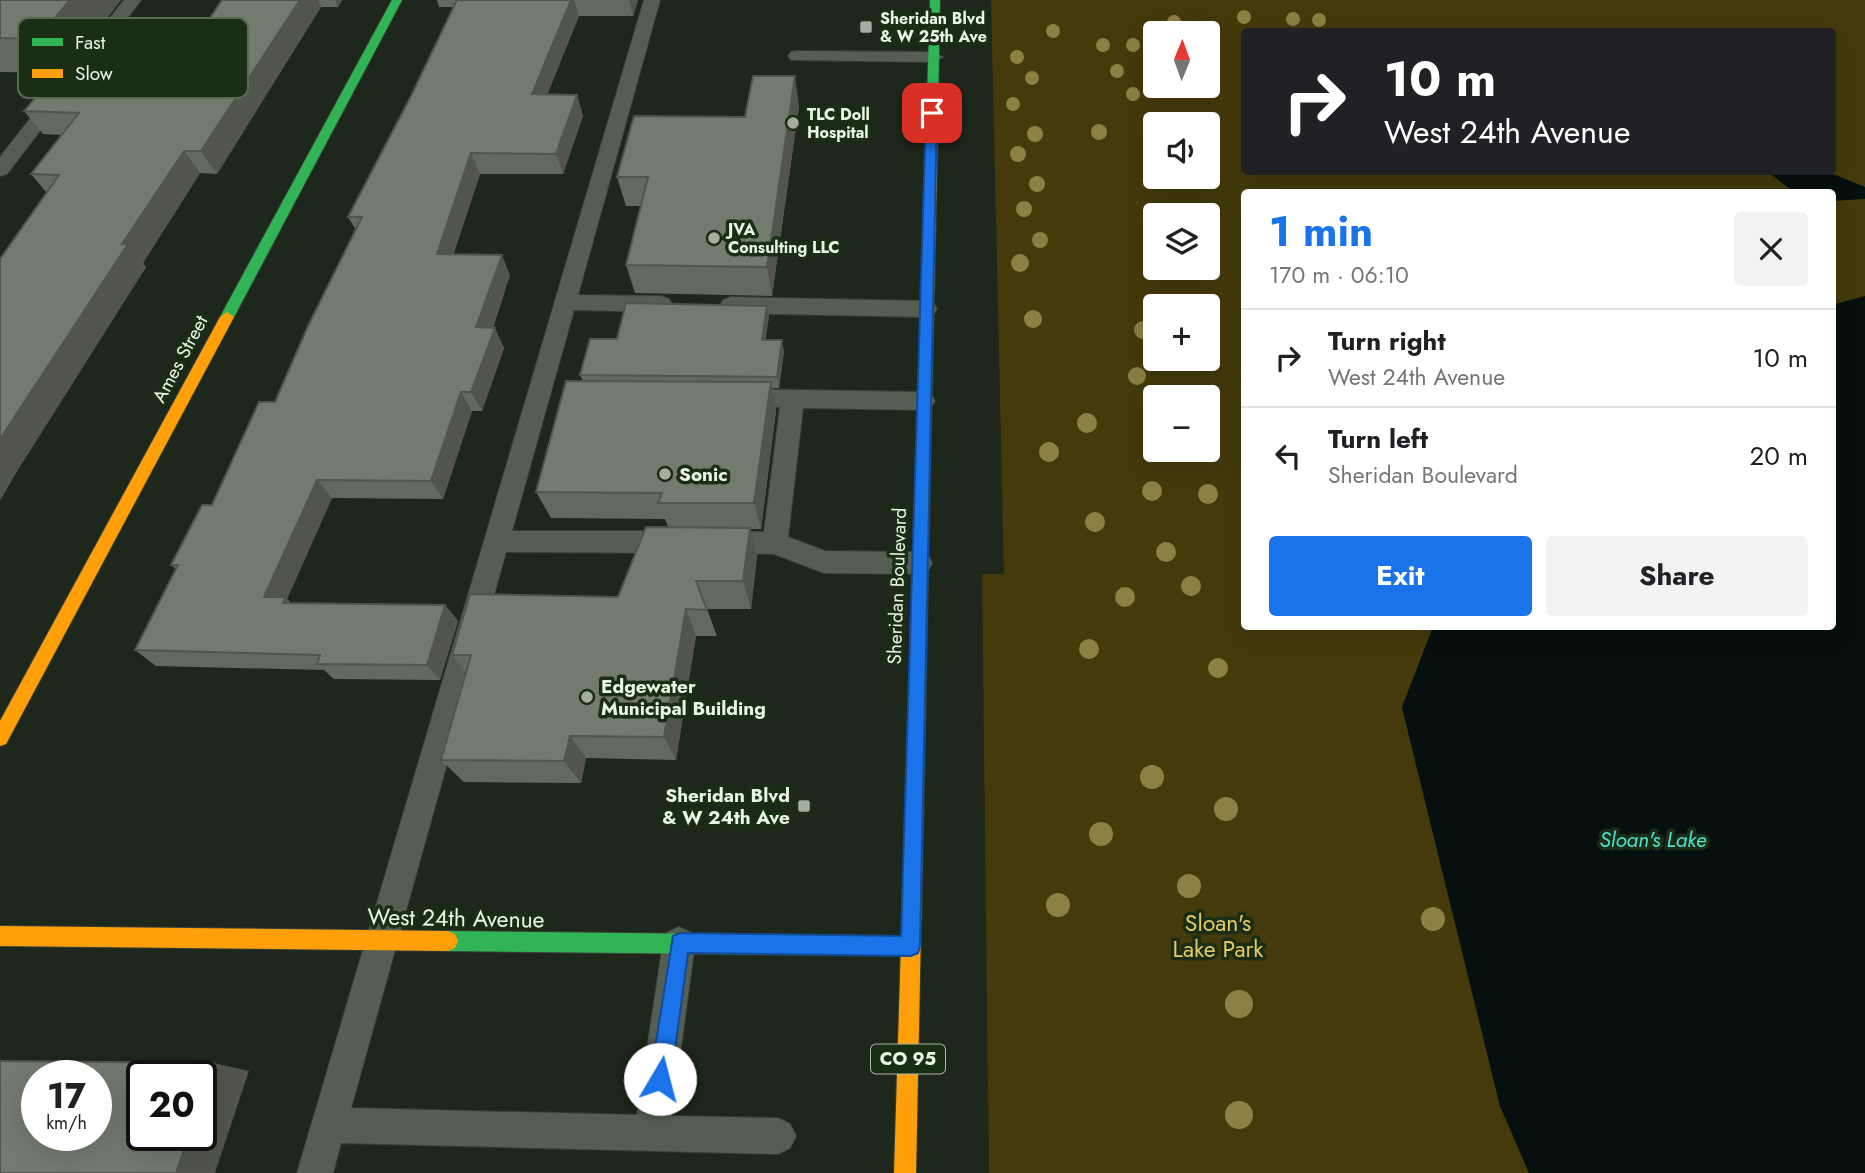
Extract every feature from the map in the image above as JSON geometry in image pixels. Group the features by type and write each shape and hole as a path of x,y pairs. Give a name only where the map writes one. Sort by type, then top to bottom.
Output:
{"street":[{"name":"Ames Street","path":"0,738 397,0"},
{"name":"Sheridan Boulevard","path":"905,1173 935,0"},
{"name":"West 24th Avenue","path":"0,936 911,946"}],"lane":[{"path":"119,18 133,0"},
{"path":"315,1173 652,0"},
{"path":"797,56 933,57"},
{"path":"0,170 57,98"},
{"path":"566,302 677,304"},
{"path":"705,305 926,309"},
{"path":"538,397 565,397"},
{"path":"712,398 923,401"},
{"path":"775,543 793,398"},
{"path":"497,541 775,543 824,562 919,563"},
{"path":"652,1133 680,943"},
{"path":"329,1125 778,1136"}],"green space":[{"name":"Sloan's Lake Park","path":"991,0 1865,0 1865,296 1836,304 1836,189 1241,189 1241,630 1432,630 1402,708 1500,1106 1529,1173 989,1173 982,574 1004,574"}],"water":[{"path":"1772,175 1835,175 1865,187 1865,199 1836,201 1836,189 1790,189"},
{"name":"Sloan's Lake","path":"1865,296 1865,1173 1529,1173 1500,1106 1402,707 1432,630 1836,630 1836,304"}],"building":[{"path":"0,0 70,0 55,18 18,18 18,38 0,38"},
{"path":"222,0 300,0 248,79 248,18 210,18"},
{"path":"457,0 571,0 532,94 577,95 556,154 471,153 437,254 502,255 476,327 495,328 471,392 461,392 431,481 317,480 264,597 285,597 283,603 445,605 427,665 317,664 320,655 135,650 178,565 171,565 202,505 212,505 259,402 275,402 308,326 362,217 348,217"},
{"name":"JVA Consulting LLC","path":"753,76 795,76 767,267 626,265 648,177 617,177 634,116 745,117"},
{"path":"35,98 236,98 201,151 184,151 122,244 128,244 0,439 0,259 59,175 31,174 79,113 24,111"},
{"path":"626,303 767,306 762,340 782,340 777,377 580,375 590,339 617,339"},
{"path":"566,381 771,382 754,503 658,503 662,493 536,492"},
{"path":"646,527 750,528 743,581 696,581 707,610 686,609 664,737 570,736 564,761 441,760 471,655 452,655 470,594 618,597"},
{"path":"0,1061 21,1061 21,1151 112,1151 112,1062 126,1062 126,1151 184,1151 176,1173 0,1173"}],"traffic: fast":[{"path":"227,317 397,0"},
{"path":"931,165 935,0"},
{"path":"915,781 924,429"},
{"path":"448,941 911,946"}],"traffic: slow":[{"path":"924,429 931,165"},
{"path":"0,738 227,317"},
{"path":"905,1173 915,781"},
{"path":"0,936 448,941"}],"place":[{"name":"Sheridan Blvd & W 25th Ave","path":"866,27"},
{"name":"TLC Doll Hospital","path":"793,123"},
{"name":"JVA Consulting LLC","path":"714,238"},
{"name":"Sonic","path":"665,474"},
{"name":"Edgewater Municipal Building","path":"587,697"},
{"name":"Sheridan Blvd & W 24th Ave","path":"804,806"}],"route":[{"path":"660,1079 680,943 911,946 932,113"}]}
